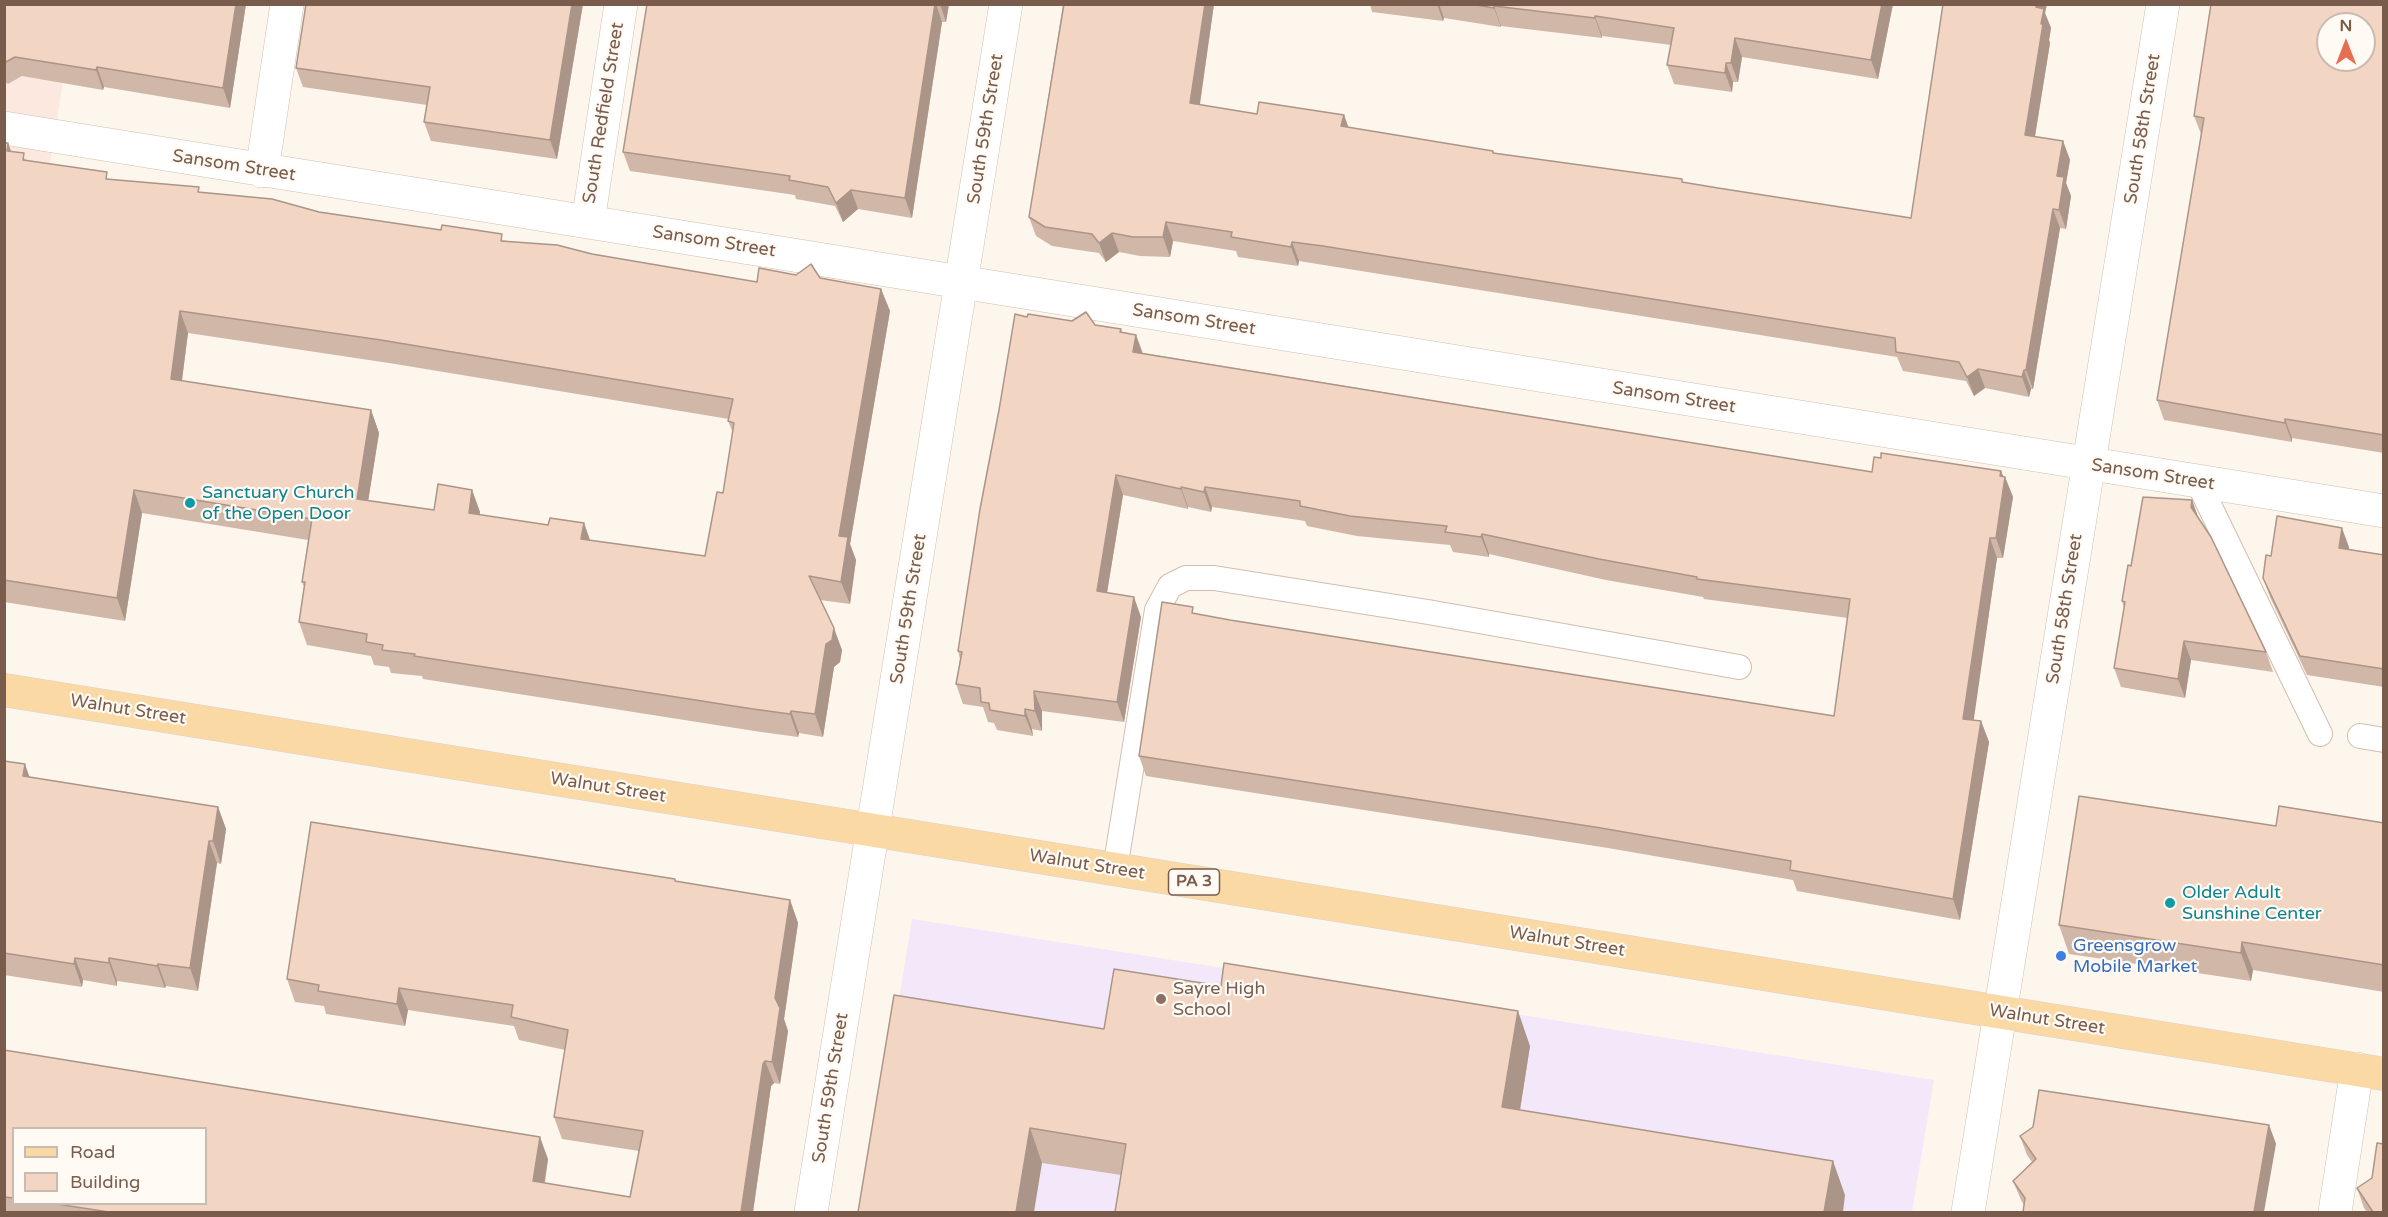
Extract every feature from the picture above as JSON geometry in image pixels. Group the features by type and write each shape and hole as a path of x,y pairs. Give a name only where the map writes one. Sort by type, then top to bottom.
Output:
{"main road":[{"name":"Walnut Street","path":"4,690 2370,1071"}],"street":[{"path":"262,171 287,4"},
{"name":"South Redfield Street","path":"588,222 621,4"},
{"name":"South 59th Street","path":"811,1212 1006,4"},
{"name":"South 58th Street","path":"1968,1212 2163,4"},
{"name":"Sansom Street","path":"4,128 2384,511"},
{"path":"2335,1212 2370,1071"}],"lane":[{"path":"2198,482 2320,734"},
{"path":"1115,869 1157,610 1170,586 1186,578 1214,578 1428,612 1739,667"}],"shaded area":[{"path":"5,5 75,5 5,451"},
{"name":"Sayre High School","path":"912,919 1934,1080 1912,1212 865,1212"}],"building":[{"path":"4,4 236,4 223,88 97,67 96,70 15,57 4,63"},
{"path":"306,4 572,4 550,140 424,122 430,87 296,68"},
{"path":"647,4 935,4 905,198 851,190 836,203 828,187 789,180 790,176 623,152"},
{"path":"1064,4 1205,4 1190,103 1257,114 1259,102 1344,115 1341,126 1493,151 1493,153 1682,179 1682,182 1911,218 1943,4 2036,4 2036,7 2044,9 2041,24 2043,24 2025,135 2063,141 2057,176 2064,177 2059,210 2053,209 2026,370 2022,377 1978,369 1967,377 1959,362 1896,352 1895,338 1323,246 1292,242 1291,247 1231,237 1232,232 1166,222 1163,237 1133,237 1112,233 1099,243 1092,234 1045,227 1029,217"},
{"path":"1471,4 1882,4 1871,60 1735,38 1731,63 1726,63 1725,73 1667,65 1674,28 1595,16 1595,18"},
{"path":"2211,4 2384,4 2384,435 2285,419 2285,423 2157,400 2204,118 2194,116"},
{"path":"4,143 8,143 7,151 24,153 23,160 107,172 106,179 199,187 198,192 272,199 319,212 441,230 442,225 502,234 501,241 557,245 592,254 757,282 759,268 796,275 811,264 820,278 881,289 839,536 848,537 841,582 809,576 834,628 832,640 826,644 815,714 791,711 790,714 753,709 414,656 415,654 382,650 383,645 366,642 367,634 299,622 305,582 302,582 312,519 134,490 117,598 4,580","holes":["180,311 381,340 733,399 728,421 734,423 723,493 717,492 705,556 581,539 584,523 550,518 548,525 469,513 472,490 438,484 434,510 357,499 371,410 171,379"]},
{"path":"1086,312 1095,325 1121,329 1120,332 1136,335 1133,352 1872,472 1874,457 1881,458 1881,453 2001,471 2000,476 2005,477 1996,538 1990,538 1963,719 1981,721 1953,899 1790,870 1791,861 1601,828 1139,756 1162,602 1193,607 1192,613 1230,620 1834,716 1850,599 1697,579 1697,577 1482,534 1481,537 1445,532 1447,526 1350,516 1300,506 1300,501 1205,487 1204,492 1181,487 1181,489 1116,475 1097,591 1134,597 1117,702 1034,691 1035,711 1025,709 1025,716 990,710 989,703 981,702 980,688 956,684 962,652 958,651 980,509 1015,314 1072,321"},
{"path":"2143,497 2192,500 2191,507 2211,537 2266,652 2184,641 2178,679 2114,668 2125,602 2122,601 2128,565 2131,566"},
{"path":"2277,516 2342,528 2339,548 2384,555 2384,669 2300,656 2263,578 2266,555 2271,556"},
{"path":"4,761 25,764 23,776 218,807 213,841 209,841 190,968 158,964 157,966 109,958 109,963 75,958 74,964 4,953"},
{"path":"2079,796 2276,826 2279,806 2384,823 2384,965 2242,942 2241,953 2059,925"},
{"path":"311,822 675,879 675,881 790,900 775,998 780,1008 772,1062 765,1061 763,1064 741,1212 109,1212 63,1205 207,1205 207,1127 12,1127 12,1198 4,1197 4,1050 540,1137 533,1181 630,1197 643,1131 554,1117 568,1030 511,1017 513,1005 399,988 397,1004 318,991 319,985 287,979"},
{"name":"Sayre High School","path":"1224,963 1518,1011 1502,1107 1833,1161 1824,1212 1115,1212 1126,1144 1030,1128 1016,1212 858,1212 894,995 1104,1029 1114,969 1221,986"},
{"path":"2039,1090 2269,1125 2254,1212 2023,1212 2025,1198 2013,1181 2036,1159 2020,1136 2033,1127"},
{"path":"2377,1143 2384,1144 2384,1212 2373,1212 2357,1188 2372,1178"}],"place":[{"name":"Sanctuary Church of the Open Door","path":"190,503"},
{"name":"Older Adult Sunshine Center","path":"2170,903"},
{"name":"Greensgrow Mobile Market","path":"2061,956"},
{"name":"Sayre High School","path":"1161,999"}]}
